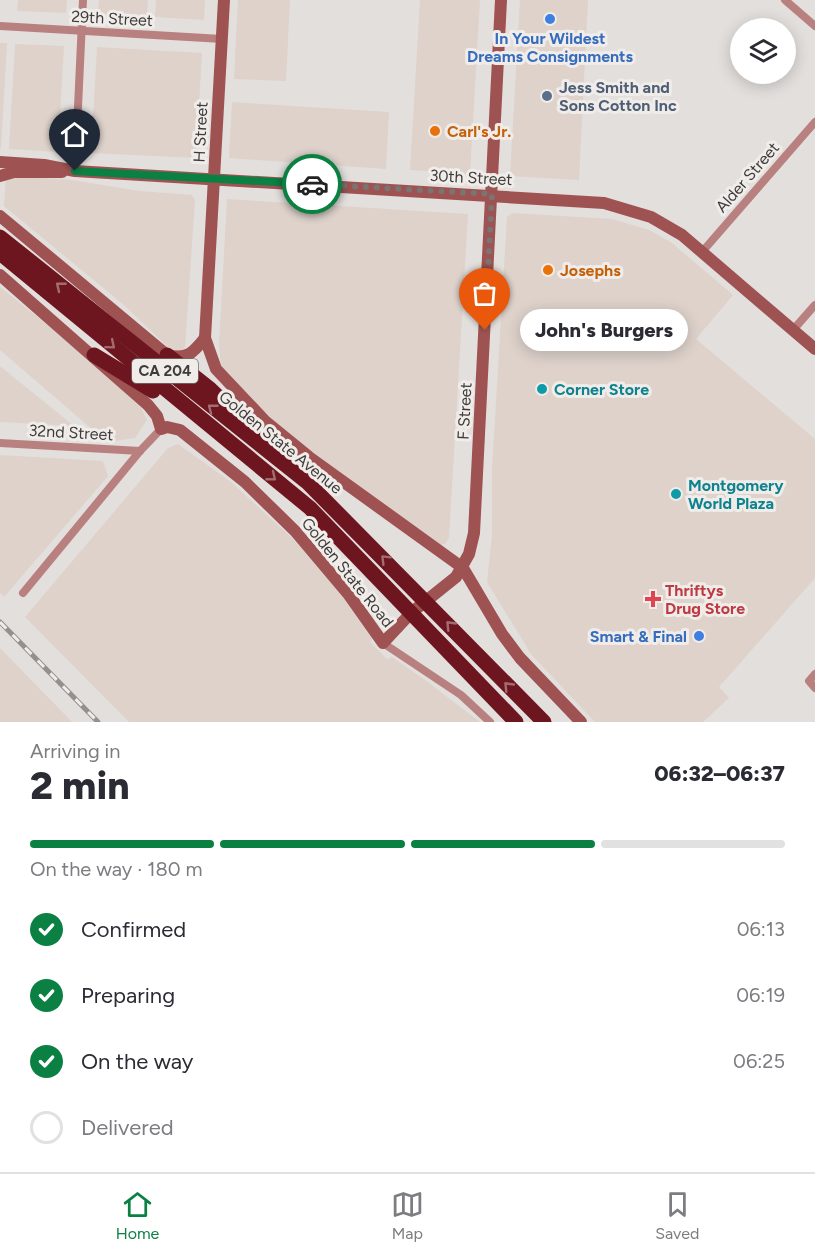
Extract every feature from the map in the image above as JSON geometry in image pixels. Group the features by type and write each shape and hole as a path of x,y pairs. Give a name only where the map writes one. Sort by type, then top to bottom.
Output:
{"highway":[{"name":"Golden State Avenue","path":"0,237 20,262 226,441 310,508 516,722"},
{"name":"Golden State Avenue","path":"0,253 20,262 308,483 544,722"},
{"path":"94,355 125,372 226,441"},
{"path":"167,356 210,389 308,483"}],"street":[{"path":"75,171 83,0"},
{"name":"H Street","path":"205,338 224,0"},
{"name":"F Street","path":"383,643 411,614 456,577 463,568 474,533 501,0"},
{"path":"785,0 815,26"},
{"name":"29th Street","path":"0,26 222,39"},
{"name":"Alder Street","path":"702,252 815,122"},
{"name":"30th Street","path":"0,162 44,165 75,171 587,201 627,209 667,225 815,349"},
{"name":"30th Street","path":"0,176 15,172 43,174 75,171"},
{"path":"0,216 167,356 181,359 187,357 205,338 216,369 266,422 310,458 463,568 502,634 520,658 582,722"},
{"path":"0,275 94,355 148,405 157,416 161,429 140,451 23,593"},
{"path":"793,330 815,305"},
{"name":"Golden State Road","path":"161,429 167,427 180,430 265,501 323,563 383,643 461,695 490,722"},
{"name":"32nd Street","path":"0,443 140,451"},
{"path":"815,674 808,681 815,688"}],"shaded area":[{"path":"18,0 67,0 66,13 17,11"},
{"path":"99,0 148,0 147,17 98,14"},
{"path":"156,0 205,0 204,20 155,17"},
{"path":"238,0 290,0 286,81 234,79"},
{"path":"420,0 480,0 470,174 410,170"},
{"path":"520,0 588,0 579,180 510,176"},
{"path":"0,43 7,43 1,149 0,149"},
{"path":"15,44 64,46 58,152 9,149"},
{"path":"97,47 202,53 196,158 91,153"},
{"path":"232,102 389,112 386,169 229,158"},
{"path":"6,176 72,180 139,191 192,195 195,200 185,348 179,352 170,349 124,305 4,206"},
{"path":"227,199 468,214 449,538 445,544 440,545 292,439 228,380 221,365 219,345"},
{"path":"512,213 612,219 649,230 672,243 733,295 696,339 815,439 815,578 719,687 729,698 703,722 595,722 531,654 487,582 492,535 492,469 507,217"},
{"path":"0,287 84,354 141,408 147,420 135,438 107,442 0,350"},
{"path":"1,367 74,426 0,422"},
{"path":"178,444 231,482 292,538 347,600 373,638 370,642 387,659 392,657 480,722 129,722 25,617 168,448"},
{"path":"0,455 103,461 108,476 4,597 0,593"},
{"path":"0,648 72,722 0,722"}],"railway":[{"path":"0,622 98,722"}],"way so far":[{"path":"312,184 492,194 485,330"}],"place":[{"name":"In Your Wildest Dreams Consignments","path":"550,19"},
{"name":"Jess Smith and Sons Cotton Inc","path":"547,96"},
{"name":"Carl's Jr.","path":"435,131"},
{"name":"Josephs","path":"548,270"},
{"name":"John's Burgers","path":"485,330"},
{"name":"Corner Store","path":"542,389"},
{"name":"Montgomery World Plaza","path":"676,494"},
{"name":"Thriftys Drug Store","path":"653,599"},
{"name":"Smart & Final","path":"699,636"}],"route":[{"path":"75,171 312,184"}]}
